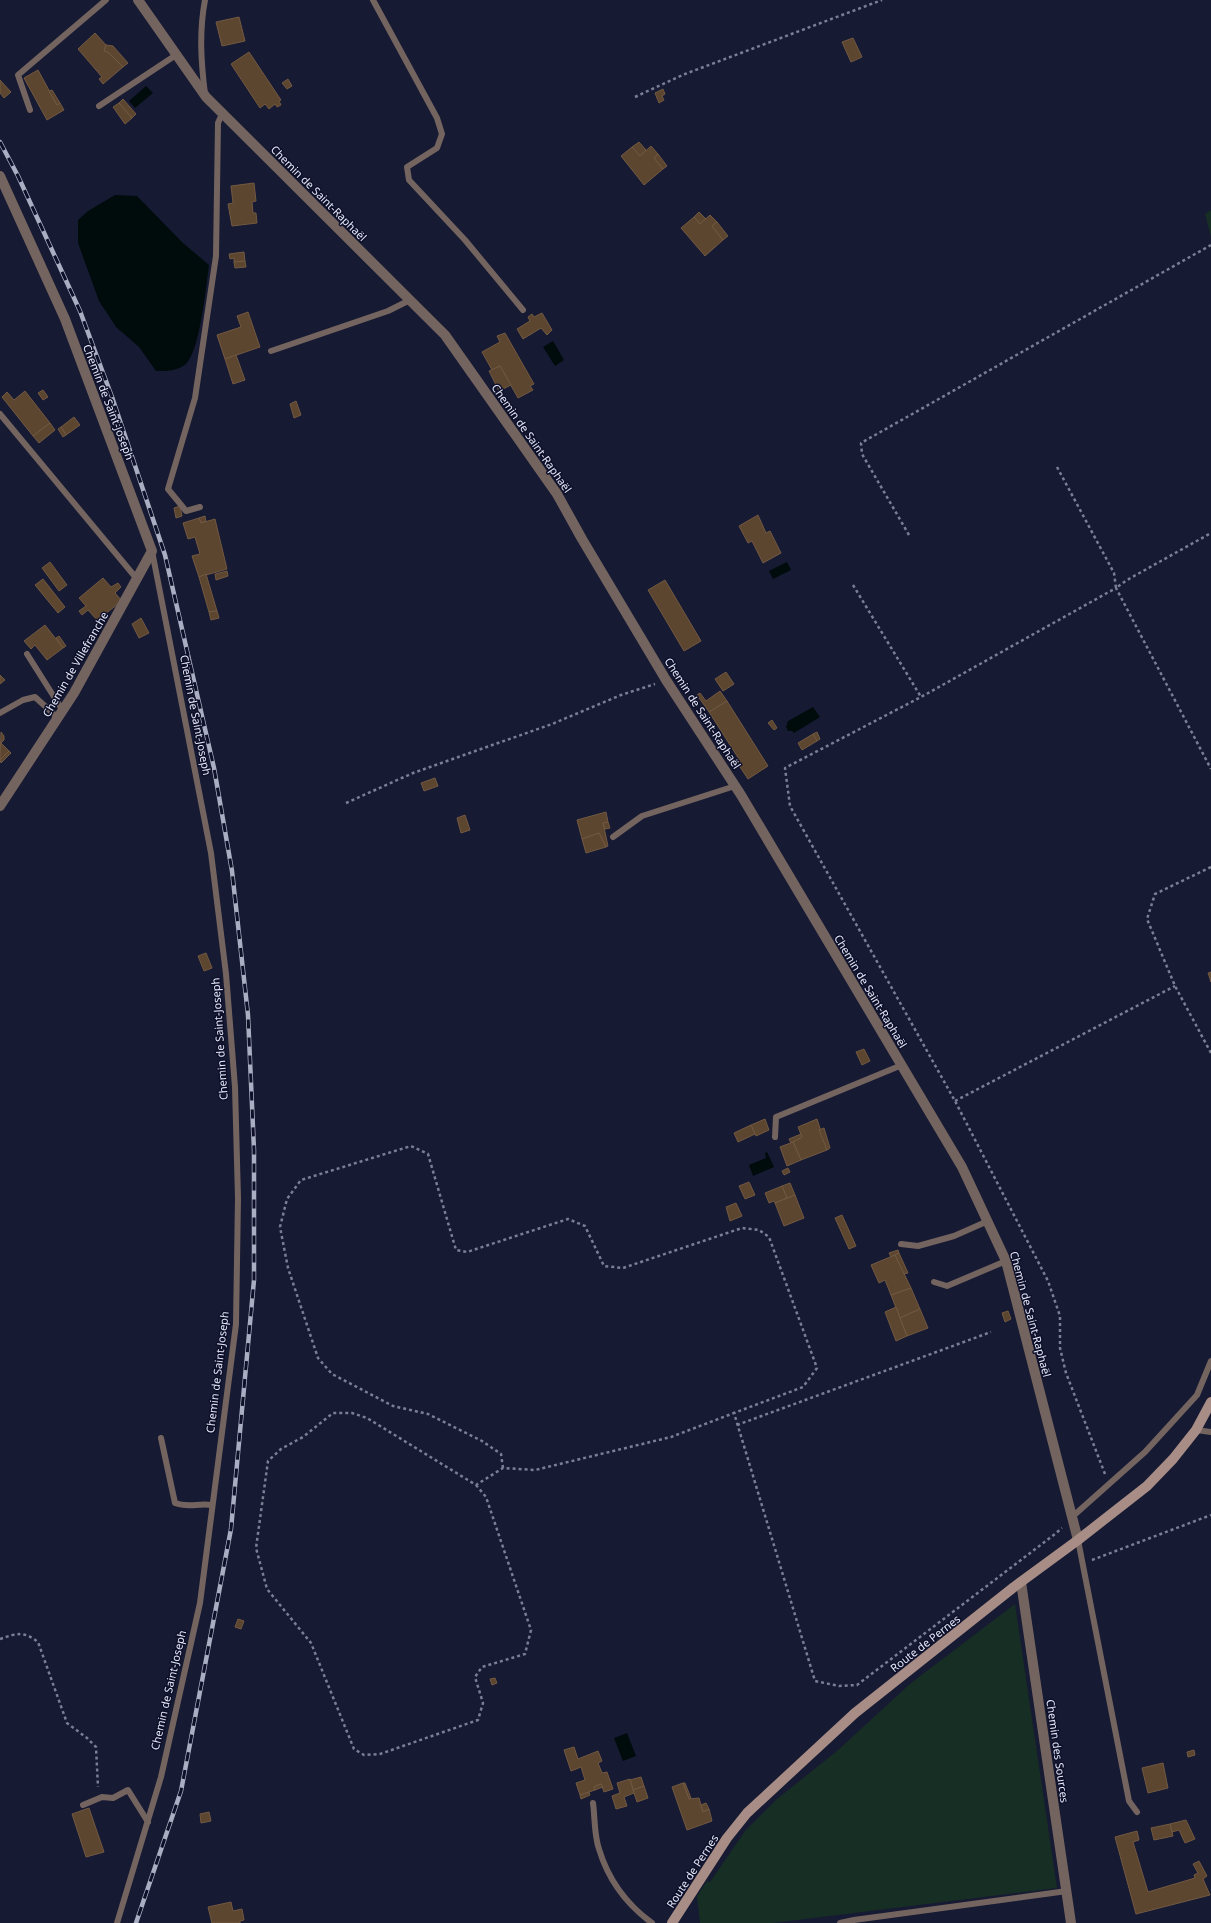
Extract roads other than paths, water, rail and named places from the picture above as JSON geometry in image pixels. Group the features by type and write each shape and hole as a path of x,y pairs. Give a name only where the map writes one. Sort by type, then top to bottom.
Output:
{"street":[{"name":"Chemin de Saint-Raphaël","path":"138,0 206,97 445,335 557,494 666,680 735,786 962,1167 1006,1261 1078,1540"},
{"name":"Chemin de Saint-Joseph","path":"0,176 65,319 152,551"},
{"name":"Chemin de Villefranche","path":"0,806 74,693 152,551"},
{"name":"Route de Pernes","path":"672,1923 727,1838 748,1813 855,1713 1021,1582 1147,1486 1173,1459 1196,1430 1211,1402"},
{"name":"Chemin des Sources","path":"1021,1582 1071,1923"}],"lane":[{"path":"30,110 18,75 106,0"},
{"path":"205,0 201,22 201,57 206,97"},
{"path":"373,0 437,118 442,134 437,148 407,167 409,180 466,240 523,310"},
{"path":"99,106 176,55"},
{"path":"200,507 186,511 168,489 194,398 216,256 218,123 222,114"},
{"path":"271,351 388,310 410,300"},
{"path":"0,414 137,579"},
{"name":"Chemin de Saint-Joseph","path":"117,1923 161,1777 200,1603 236,1324 238,1198 235,1087 226,974 211,853 152,551"},
{"path":"27,654 60,715"},
{"path":"0,713 23,700 35,698 60,715"},
{"path":"613,838 642,816 735,786"},
{"path":"775,1137 776,1117 902,1065"},
{"path":"901,1244 918,1246 954,1236 988,1221"},
{"path":"934,1282 948,1286 1006,1261"},
{"path":"1072,1517 1145,1452 1197,1395 1211,1361"},
{"path":"1196,1430 1211,1432"},
{"path":"161,1438 175,1503 184,1506 204,1504 212,1505"},
{"path":"1078,1540 1129,1801 1137,1812"},
{"path":"83,1805 102,1797 113,1798 128,1790 148,1822"},
{"path":"593,1803 598,1848 618,1891 640,1914 652,1923"},
{"path":"840,1923 1067,1891"}],"railway":[{"path":"0,142 18,176 80,311 112,397 165,555 214,768 232,871 248,1015 254,1150 254,1280 231,1529 181,1791 136,1923"}]}
